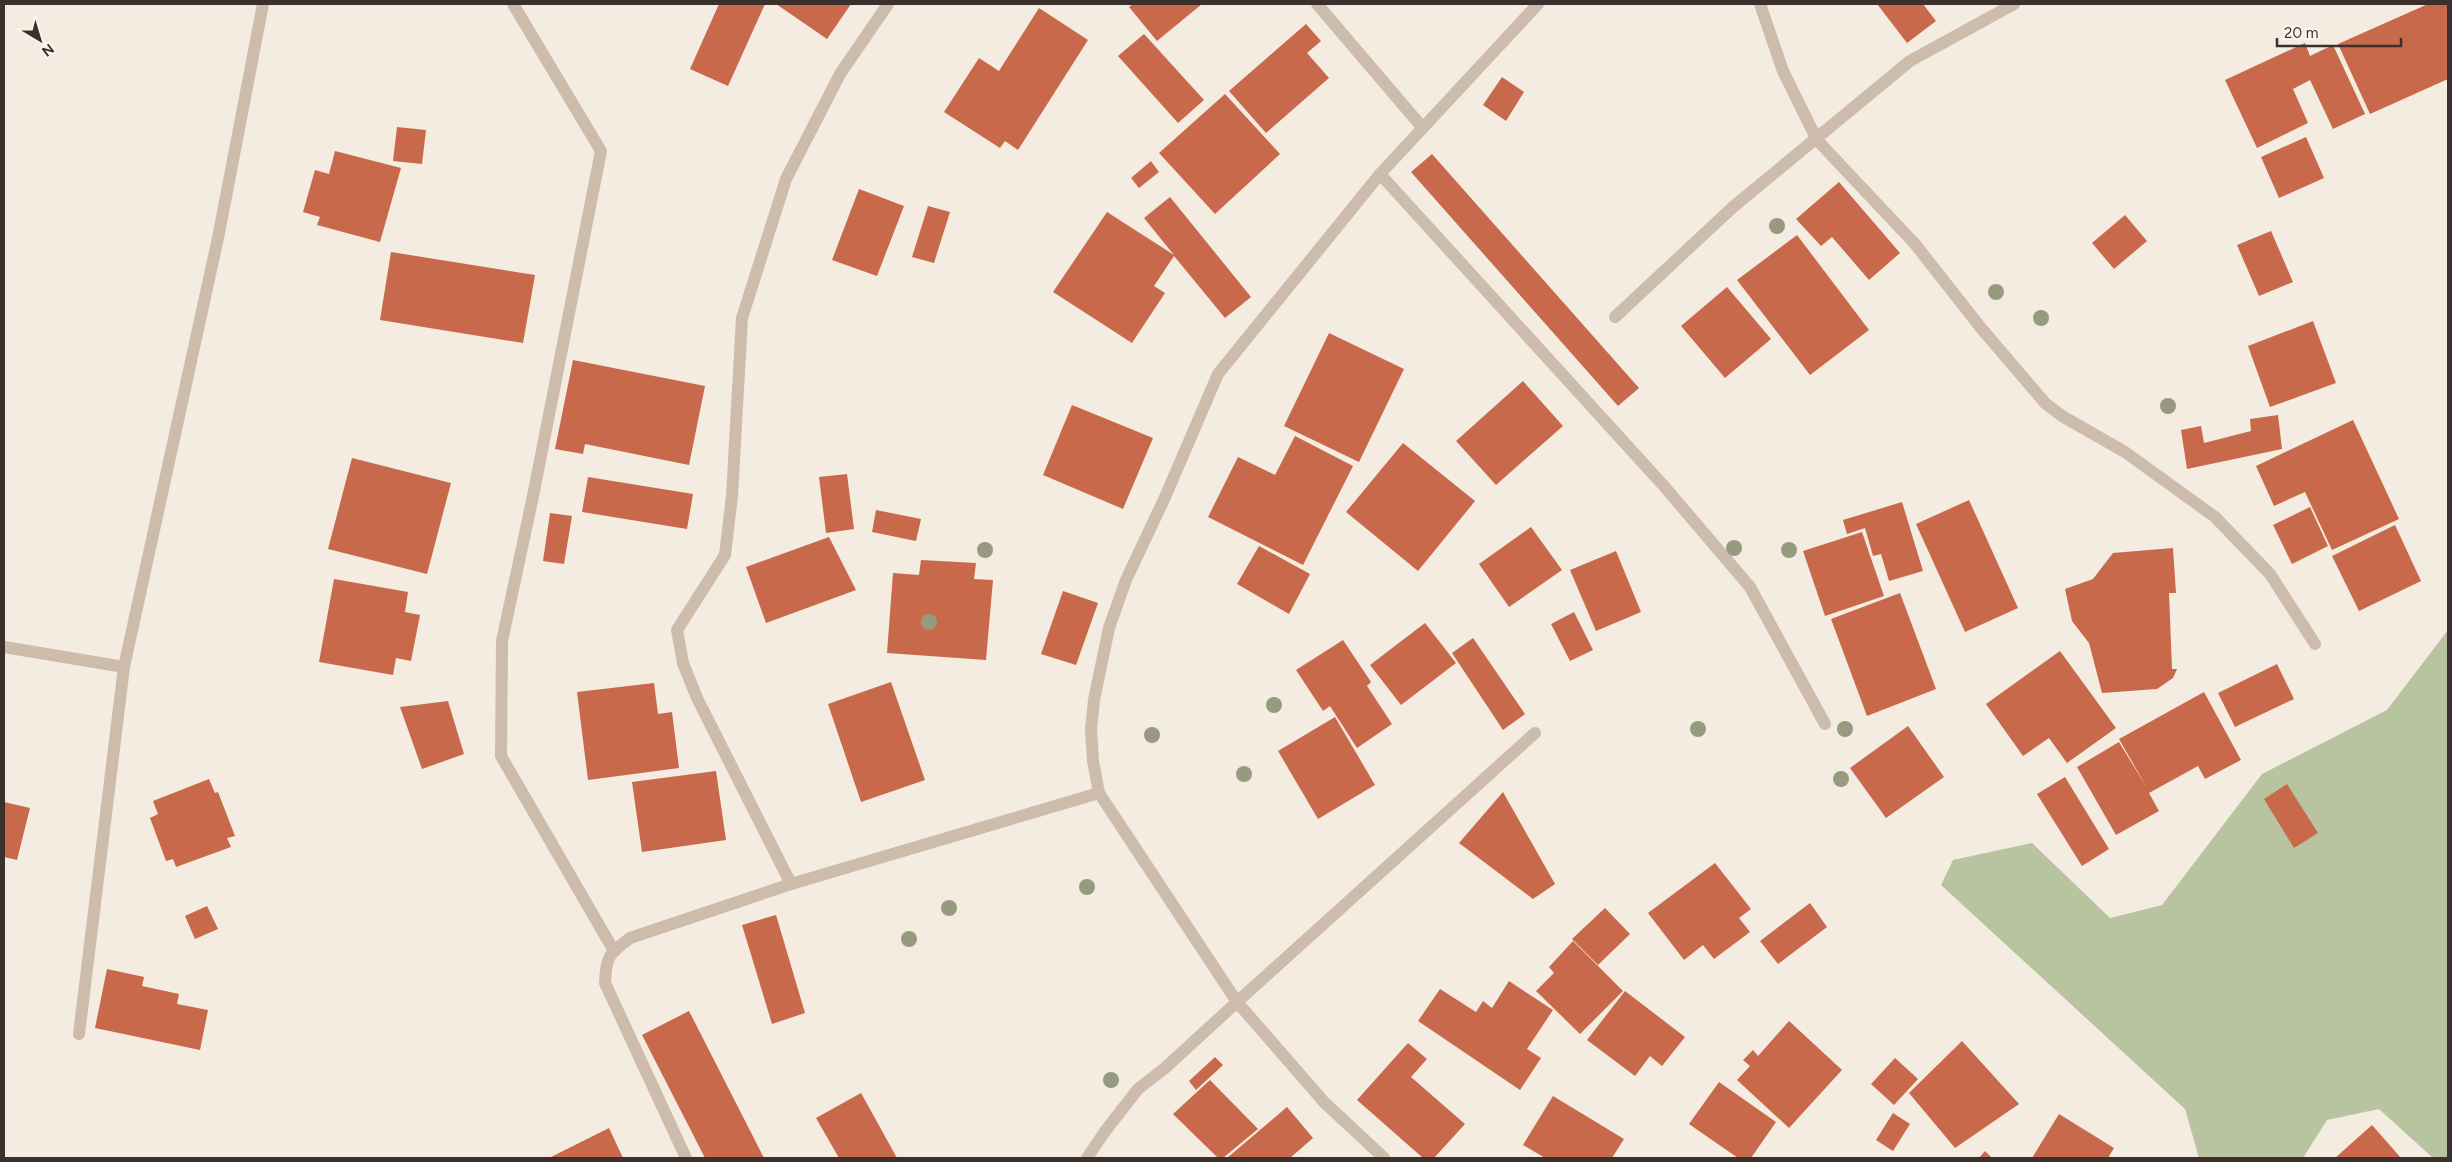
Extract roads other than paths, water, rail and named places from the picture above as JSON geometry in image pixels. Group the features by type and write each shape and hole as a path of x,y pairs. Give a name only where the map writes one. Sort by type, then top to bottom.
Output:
{"street":[{"path":"79,1034 124,667 218,238 263,4"},
{"path":"513,4 601,151 533,496 502,641 501,756 614,951"},
{"path":"791,884 697,698 683,663 677,630 725,555 732,496 742,318 786,179 840,74 888,4"},
{"path":"1317,4 1422,127"},
{"path":"1384,1158 1324,1102 1237,1002 1099,793 1093,761 1091,729 1094,700 1109,628 1126,580 1166,495 1218,374 1380,174 1538,4"},
{"path":"1760,4 1783,71 1817,140 1915,244 1981,328 2045,403 2062,416 2125,452 2215,517 2270,574 2314,644"},
{"path":"1615,317 1733,207 1817,140 1910,61 2014,4"},
{"path":"1380,174 1662,486 1750,587 1825,724"},
{"path":"4,647 124,667"},
{"path":"1088,1158 1106,1130 1138,1089 1165,1068 1535,733"},
{"path":"686,1158 605,983 606,962 614,951 630,938 791,884 1099,793"}]}
